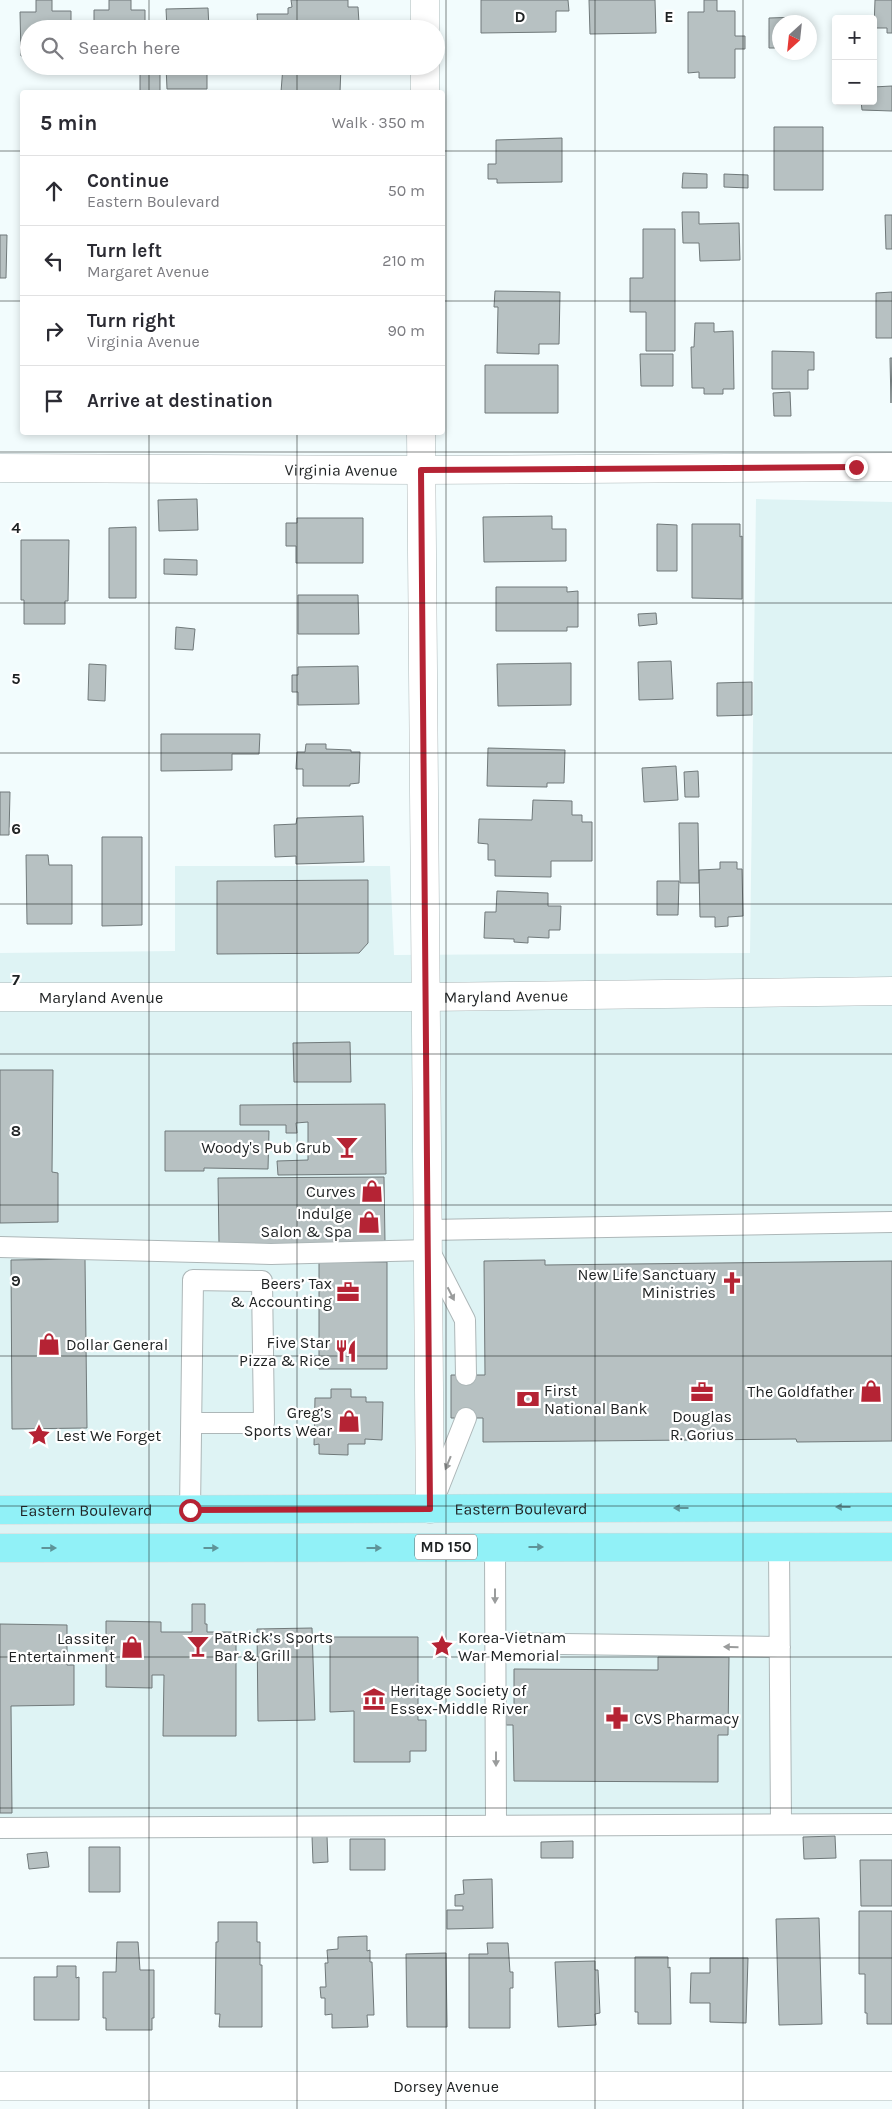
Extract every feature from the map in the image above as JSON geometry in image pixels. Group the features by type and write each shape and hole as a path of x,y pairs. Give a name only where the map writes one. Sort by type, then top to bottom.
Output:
{"main road":[{"name":"Eastern Boulevard","path":"0,1510 892,1507"},
{"name":"MD 150","path":"0,1548 892,1547"}],"street":[{"path":"425,0 425,20"},
{"path":"424,90 425,75"},
{"path":"421,435 430,1509"},
{"name":"Virginia Avenue","path":"0,468 421,470 892,467"},
{"name":"Maryland Avenue","path":"0,997 425,997 892,991"},
{"name":"Dorsey Avenue","path":"0,2086 892,2086"}],"lane":[{"path":"0,1247 271,1254 429,1240 892,1222"},
{"path":"429,1240 465,1320 466,1375"},
{"path":"190,1510 193,1280 262,1281 264,1423 192,1423"},
{"path":"430,1509 466,1418"},
{"path":"495,1547 496,1824"},
{"path":"779,1547 781,1824"},
{"path":"495,1644 780,1647"},
{"path":"0,1828 496,1824 892,1824"}],"shaded area":[{"path":"756,499 892,502 892,1824 0,1825 0,953 175,951 175,866 390,866 394,955 750,953"}],"building":[{"path":"36,0 52,0 52,11 71,11 71,20 20,20 20,12 36,12"},
{"path":"109,0 131,0 131,10 145,10 145,20 94,20 94,10 109,10"},
{"path":"291,0 348,0 348,7 358,7 359,20 257,20 257,14 288,14 288,8 292,7"},
{"path":"481,0 568,0 569,11 556,11 556,32 481,33"},
{"path":"589,0 655,0 656,33 590,34"},
{"path":"704,0 717,0 717,11 735,11 735,36 745,36 745,49 735,49 735,78 699,78 699,72 688,73 688,12 704,12"},
{"path":"875,0 892,0 892,33 887,33 887,28 877,28 877,15 874,15"},
{"path":"208,8 209,20 167,20 166,9"},
{"path":"769,18 772,18 772,48 769,48"},
{"path":"140,75 160,75 160,90 140,90"},
{"path":"166,75 207,75 207,89 167,89"},
{"path":"282,75 341,75 340,90 281,90"},
{"path":"892,86 892,111 862,110 861,105 877,105 877,87"},
{"path":"774,127 823,127 823,190 774,190"},
{"path":"562,138 562,182 497,183 497,179 488,179 488,164 496,164 496,140"},
{"path":"683,173 707,174 707,188 682,188"},
{"path":"724,174 748,175 748,188 724,187"},
{"path":"682,212 699,212 699,224 739,223 740,260 700,261 699,243 683,243"},
{"path":"885,215 892,215 892,249 886,249"},
{"path":"643,229 675,229 675,351 646,351 646,312 630,312 630,278 643,278"},
{"path":"0,235 7,235 6,278 0,278"},
{"path":"495,291 560,292 559,344 539,344 539,354 497,353 498,307 494,307"},
{"path":"892,292 892,338 876,338 876,293"},
{"path":"695,323 714,323 714,332 733,331 734,389 723,389 723,394 704,394 704,388 692,388 691,347 694,347"},
{"path":"772,351 814,352 814,370 808,370 808,389 772,389"},
{"path":"640,354 673,354 673,386 641,386"},
{"path":"890,358 892,358 891,403"},
{"path":"485,365 558,365 558,413 485,413"},
{"path":"790,392 791,416 774,416 773,393"},
{"path":"197,499 198,530 159,531 158,500"},
{"path":"552,516 552,529 566,529 566,561 484,562 483,517"},
{"path":"297,518 363,518 363,563 296,563 296,546 286,546 286,523 297,523"},
{"path":"657,524 677,525 677,571 657,571"},
{"path":"692,524 740,524 740,537 742,536 742,599 692,598"},
{"path":"136,527 136,598 109,598 109,528"},
{"path":"21,540 69,540 68,601 65,601 65,624 24,624 24,600 21,600"},
{"path":"164,559 197,560 197,575 164,574"},
{"path":"496,587 567,587 567,592 578,591 578,627 567,627 567,631 496,631"},
{"path":"298,595 358,595 359,634 298,634"},
{"path":"656,613 657,624 639,626 638,614"},
{"path":"176,627 195,629 193,650 175,649"},
{"path":"671,661 673,699 639,700 638,662"},
{"path":"571,663 571,705 498,706 497,664"},
{"path":"89,664 106,665 105,701 88,700"},
{"path":"358,666 359,704 298,705 298,692 292,692 292,675 298,675 298,667"},
{"path":"752,682 752,715 717,716 717,683"},
{"path":"161,734 260,734 259,754 232,754 232,770 161,771"},
{"path":"306,744 326,744 326,749 360,752 359,783 350,784 350,786 303,786 303,769 296,769 297,752 305,752"},
{"path":"488,748 565,750 564,783 547,783 547,787 487,786"},
{"path":"676,766 678,800 644,802 642,768"},
{"path":"698,771 699,797 685,797 684,772"},
{"path":"0,792 10,792 9,835 0,835"},
{"path":"533,800 572,801 572,815 582,815 582,822 592,822 592,861 551,861 551,877 495,876 495,860 488,860 488,844 478,843 479,819 532,820"},
{"path":"363,816 364,862 296,864 296,856 275,857 274,825 296,824 297,818"},
{"path":"679,823 698,823 699,883 680,883"},
{"path":"102,837 142,837 142,925 102,926"},
{"path":"26,855 48,855 49,865 72,865 72,924 27,924"},
{"path":"720,862 737,862 737,869 742,869 743,916 728,917 728,926 715,927 715,917 700,917 699,870 720,869"},
{"path":"368,880 368,943 359,953 217,954 217,881"},
{"path":"657,881 679,881 678,915 657,915"},
{"path":"497,891 548,893 548,906 561,906 560,930 549,930 549,938 528,937 528,943 514,942 514,939 484,938 485,912 496,912"},
{"path":"350,1042 351,1082 294,1082 293,1043"},
{"path":"0,1070 53,1070 52,1172 58,1173 58,1222 0,1223"},
{"name":"Woody's Pub Grub","path":"385,1104 386,1174 278,1175 277,1161 308,1160 308,1122 296,1123 297,1133 286,1133 286,1125 240,1125 240,1105"},
{"path":"165,1131 269,1131 268,1169 204,1168 204,1171 165,1171"},
{"path":"384,1177 385,1243 219,1244 218,1178"},
{"name":"Dollar General","path":"85,1259 87,1428 12,1429 11,1260"},
{"path":"545,1260 545,1265 892,1261 892,1441 797,1442 796,1439 483,1442 483,1418 451,1418 451,1375 485,1375 484,1261"},
{"path":"319,1262 387,1262 387,1369 319,1369"},
{"name":"Greg’s Sports Wear","path":"331,1389 351,1389 351,1397 366,1397 366,1402 383,1402 382,1440 365,1439 365,1444 348,1444 348,1455 319,1454 319,1444 314,1445 315,1398 331,1398"},
{"path":"192,1604 205,1604 207,1632 236,1632 236,1736 163,1736 164,1675 152,1675 152,1688 106,1687 106,1621 161,1622 161,1632 192,1632"},
{"path":"0,1624 67,1625 67,1665 74,1665 74,1705 11,1706 12,1813 0,1813"},
{"path":"312,1628 315,1720 258,1721 257,1629"},
{"name":"Heritage Society of Essex-Middle River","path":"330,1637 418,1637 418,1720 426,1720 426,1751 410,1751 410,1762 354,1762 354,1711 330,1712"},
{"name":"CVS Pharmacy","path":"658,1657 729,1657 728,1735 718,1735 718,1782 514,1781 513,1725 506,1725 505,1711 514,1711 514,1669 658,1670"},
{"path":"312,1836 327,1836 328,1862 313,1863"},
{"path":"835,1836 836,1858 804,1859 803,1837"},
{"path":"350,1839 385,1839 385,1870 350,1870"},
{"path":"573,1841 573,1858 541,1858 541,1842"},
{"path":"89,1847 120,1847 120,1892 89,1892"},
{"path":"47,1852 49,1867 29,1869 27,1854"},
{"path":"860,1860 892,1860 892,1906 861,1906"},
{"path":"492,1879 493,1928 447,1929 447,1910 463,1910 463,1906 455,1906 455,1895 464,1894 463,1880"},
{"path":"859,1911 892,1911 892,2024 867,2024 867,2013 865,2013 865,1974 859,1974"},
{"path":"819,1918 822,2024 779,2025 776,1919"},
{"path":"218,1922 257,1922 257,1942 260,1942 260,1965 262,1965 262,2027 219,2027 220,2014 215,2014"},
{"path":"367,1936 367,1951 370,1950 370,1962 372,1962 374,2015 367,2015 368,2027 332,2028 332,2014 325,2015 325,1998 321,1998 320,1987 326,1987 325,1963 328,1963 327,1950 338,1949 338,1937"},
{"path":"117,1942 138,1942 140,1970 154,1970 154,2018 152,2018 152,2030 106,2030 106,2018 103,2018 103,1972 116,1972"},
{"path":"487,1943 508,1943 510,1972 513,1972 513,1988 510,1988 510,2028 469,2028 469,1954 488,1954"},
{"path":"446,1953 447,2027 407,2027 406,1954"},
{"path":"635,1957 668,1957 668,1968 670,1967 671,2024 638,2024 638,2012 635,2012"},
{"path":"710,1958 748,1958 746,2023 710,2022 710,2003 690,2003 691,1973 710,1973"},
{"path":"595,1961 595,1970 598,1970 600,2013 595,2014 596,2025 558,2027 555,1962"},
{"path":"57,1966 76,1966 76,1978 79,1977 79,2020 34,2020 34,1977 57,1977"}],"place":[{"name":"Woody's Pub Grub","path":"347,1147"},
{"name":"Curves","path":"372,1191"},
{"name":"Indulge Salon & Spa","path":"369,1222"},
{"name":"New Life Sanctuary Ministries","path":"732,1283"},
{"name":"Beers’ Tax & Accounting","path":"348,1292"},
{"name":"Dollar General","path":"49,1344"},
{"name":"Five Star Pizza & Rice","path":"346,1351"},
{"name":"The Goldfather","path":"871,1391"},
{"name":"Douglas R. Gorius","path":"702,1392"},
{"name":"First National Bank","path":"528,1399"},
{"name":"Greg’s Sports Wear","path":"349,1421"},
{"name":"Lest We Forget","path":"39,1435"},
{"name":"PatRick’s Sports Bar & Grill","path":"198,1646"},
{"name":"Korea-Vietnam War Memorial","path":"442,1646"},
{"name":"Lassiter Entertainment","path":"132,1647"},
{"name":"Heritage Society of Essex-Middle River","path":"374,1699"},
{"name":"CVS Pharmacy","path":"617,1718"}],"route":[{"path":"190,1510 430,1509 421,470 856,467"}]}
